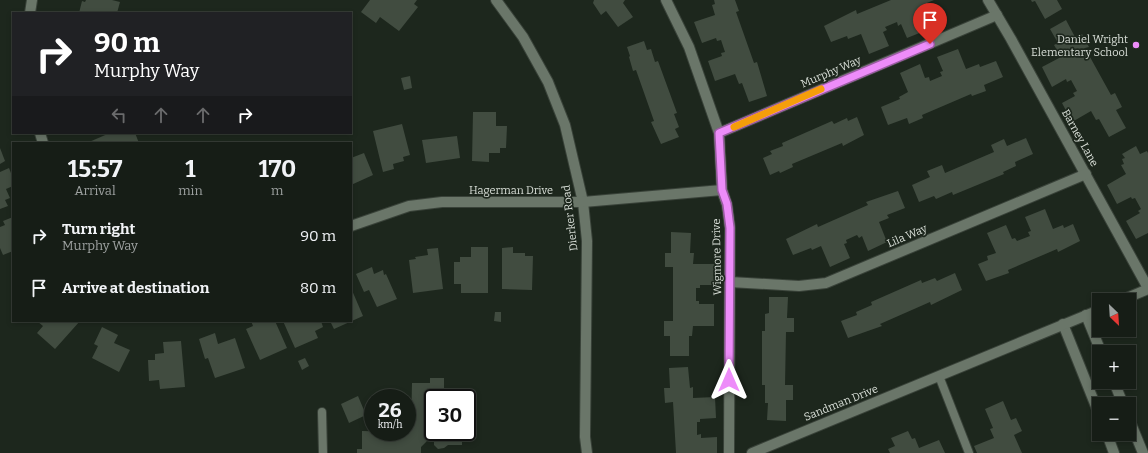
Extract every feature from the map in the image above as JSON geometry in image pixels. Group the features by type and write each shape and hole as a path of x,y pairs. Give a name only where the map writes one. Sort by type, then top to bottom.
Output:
{"street":[{"path":"30,12 32,0"},
{"name":"Dierker Road","path":"496,0 523,37 548,82 565,125 583,202 587,241 585,437 587,453"},
{"name":"Wigmore Drive","path":"666,0 689,47 719,133 722,190 727,204 730,228 728,453"},
{"name":"Barney Lane","path":"988,0 1086,174 1148,289"},
{"name":"Murphy Way","path":"719,133 997,15"},
{"name":"Lila Way","path":"730,282 799,286 826,283 1086,174"},
{"name":"Hagerman Drive","path":"352,226 409,206 442,202 583,202 722,190"},
{"path":"1136,294 1148,289"},
{"name":"Sandman Drive","path":"752,453 1092,313"},
{"path":"1086,315 1098,345"},
{"path":"1063,324 1092,397"},
{"path":"1136,436 1143,453"},
{"path":"1110,441 1114,453"}],"lane":[{"path":"939,376 969,453"},
{"path":"322,412 323,453"}],"building":[{"path":"86,0 112,0 120,2 117,12 79,12 82,1 85,2"},
{"path":"370,0 417,0 414,4 418,7 399,31 380,17 376,23 361,12"},
{"path":"594,0 625,0 623,3 633,17 618,27 606,11 601,15 593,3"},
{"path":"714,0 735,0 739,11 736,12 754,63 757,62 767,96 749,102 742,83 739,84 735,74 715,81 708,61 722,56 721,53 725,52 721,40 717,41 716,38 702,43 694,22 715,15 712,5 715,4"},
{"path":"891,0 934,0 927,3 928,6 919,10 927,30 907,38 901,24 898,26 897,22 885,27 887,30 883,32 889,46 869,54 861,34 848,39 847,36 831,42 824,26 856,10 857,14"},
{"path":"1031,0 1057,0 1062,9 1045,19 1035,1 1032,2"},
{"path":"1066,20 1075,37 1082,34 1089,47 1085,48 1111,95 1115,93 1122,107 1116,110 1126,128 1109,137 1099,119 1096,120 1091,111 1072,122 1062,103 1075,96 1073,93 1077,91 1071,80 1067,82 1066,79 1052,87 1042,67 1061,57 1054,45 1058,43 1050,29"},
{"path":"644,41 647,50 651,49 655,62 658,61 677,113 674,114 679,127 675,129 679,137 661,144 651,122 654,121 636,70 633,71 627,47"},
{"path":"958,49 966,69 979,64 980,67 996,61 1003,77 984,85 986,91 972,96 971,94 922,115 923,118 909,124 907,118 888,125 881,107 900,99 899,97 908,92 900,73 920,64 925,78 929,77 930,81 942,76 940,72 943,71 937,57"},
{"path":"410,76 412,88 404,90 401,78"},
{"path":"473,112 496,112 496,126 507,126 506,148 500,148 500,153 489,153 489,162 472,161"},
{"path":"857,117 864,135 843,146 842,143 792,164 793,167 780,173 779,171 770,175 763,158 772,154 770,151 783,146 782,143 832,121 834,124 847,118 848,121"},
{"path":"402,124 410,155 403,157 404,161 393,164 394,169 383,172 373,131"},
{"path":"108,134 135,134 139,142 89,142"},
{"path":"457,136 460,158 426,163 422,140"},
{"path":"1026,138 1033,154 1015,162 1016,166 1003,172 1004,174 953,195 952,192 936,199 934,196 919,202 912,185 930,177 927,171 942,165 945,173 994,152 991,145 1004,139 1007,146"},
{"path":"1136,146 1140,154 1147,151 1148,153 1148,233 1136,239 1126,221 1140,213 1138,211 1141,209 1135,198 1132,199 1131,197 1117,204 1107,185 1126,174 1121,165 1124,164 1122,159 1125,158 1122,154"},
{"path":"0,148 5,161 0,164"},
{"path":"364,153 373,175 352,185 352,158"},
{"path":"9,168 12,176 12,186 6,189 10,198 5,200 8,206 0,209 0,172"},
{"path":"898,191 905,208 887,215 889,218 879,222 887,242 868,251 862,236 859,238 857,235 846,240 847,243 844,244 850,258 830,267 821,246 793,255 786,239 817,224 818,227 868,205 866,202"},
{"path":"1045,209 1053,229 1063,225 1064,228 1073,224 1080,241 1058,252 1057,249 1008,270 1009,273 986,281 978,264 988,260 987,256 996,253 987,233 1006,225 1012,239 1015,238 1017,241 1030,236 1028,232 1031,231 1025,217"},
{"path":"12,217 12,251 3,255 0,248 0,227 5,225 3,221"},
{"path":"671,232 691,233 690,253 694,253 693,264 715,264 715,285 700,285 700,288 696,288 696,301 699,301 699,304 714,304 714,326 693,326 692,336 689,336 689,356 670,356 670,336 664,336 664,321 673,321 673,267 665,267 665,253 671,253"},
{"path":"471,247 488,247 488,293 461,293 461,284 454,284 454,262 460,262 460,257 471,257"},
{"path":"513,247 513,253 525,253 525,256 533,256 532,290 502,289 502,248"},
{"path":"438,248 443,289 413,293 409,260 416,259 415,257 428,255 427,249"},
{"path":"372,267 374,274 383,270 384,275 386,274 397,299 377,307 369,290 364,292 356,274"},
{"path":"955,273 962,290 931,305 930,302 880,324 882,326 848,338 841,321 857,315 856,312 872,305 871,302 921,280 922,283 935,278 937,281"},
{"path":"352,290 363,316 352,321"},
{"path":"769,297 788,297 787,318 794,318 794,332 786,332 785,385 793,385 793,400 786,400 786,421 767,420 768,403 765,403 765,385 762,385 762,331 765,331 765,314 769,313"},
{"path":"495,312 501,312 501,322 494,321"},
{"path":"38,322 79,322 55,349 37,333 43,326"},
{"path":"251,322 275,322 287,348 260,360 246,329 253,326"},
{"path":"283,322 321,322 323,327 315,331 318,338 295,348"},
{"path":"330,322 350,322 334,329"},
{"path":"102,327 118,335 114,343 130,350 119,372 92,358 98,346 94,344"},
{"path":"215,333 218,344 235,338 245,368 215,378 208,358 205,359 199,339"},
{"path":"181,341 185,387 160,389 159,380 149,381 148,360 155,360 155,354 164,353 163,342"},
{"path":"305,358 309,366 302,370 298,361"},
{"path":"688,367 690,388 693,387 693,398 715,397 716,418 700,419 700,422 697,422 697,435 701,434 701,438 717,437 717,453 676,453 673,402 665,403 664,388 670,388 669,368"},
{"path":"430,378 444,378 444,389 424,389 424,441 427,441 421,447 421,453 357,453 357,449 362,449 362,431 364,431 364,441 416,441 416,389 412,389 412,383 430,383"},
{"path":"358,396 364,410 364,416 349,423 341,404"},
{"path":"1003,401 1011,420 1016,418 1022,431 1014,435 1022,453 977,453 974,446 994,438 990,429 993,428 985,409"},
{"path":"908,431 912,439 915,438 919,448 939,440 945,453 890,453 888,449 895,446 891,438"},
{"path":"427,441 462,441 462,445 448,445 444,448 438,449 434,445 434,442"}],"slow traffic":[{"path":"734,127 821,89"}],"place":[{"name":"Daniel Wright Elementary School","path":"1136,45"}],"route":[{"path":"729,380 730,228 727,204 722,190 719,133 930,44"}]}
